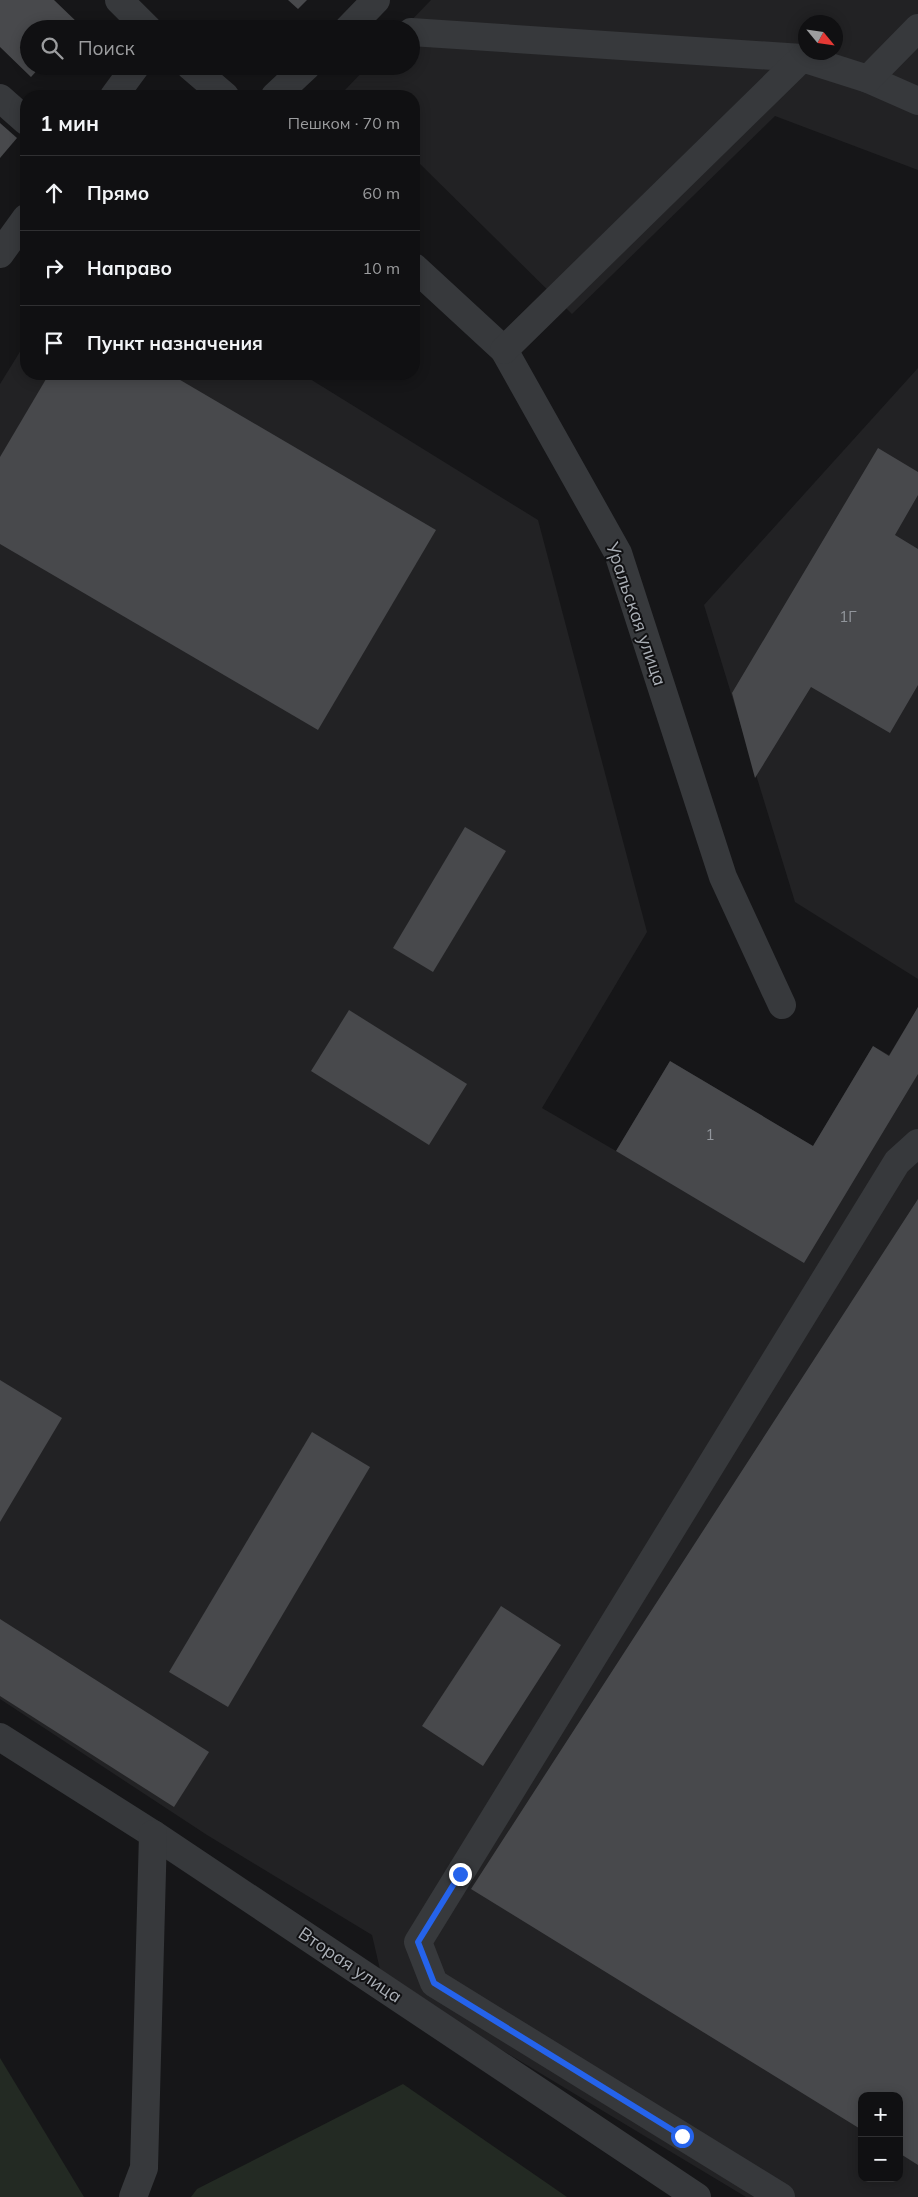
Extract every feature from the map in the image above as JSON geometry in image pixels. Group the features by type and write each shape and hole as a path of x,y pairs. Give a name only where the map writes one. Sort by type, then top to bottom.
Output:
{"street":[{"path":"119,0 139,20"},
{"path":"361,20 376,0"},
{"path":"868,79 918,28"},
{"path":"420,33 798,58"},
{"path":"504,350 800,60"},
{"path":"808,60 868,79 918,102"},
{"path":"118,90 129,75"},
{"path":"200,75 218,90"},
{"path":"281,90 297,75"},
{"path":"0,98 20,116"},
{"path":"0,254 20,226"},
{"name":"Уральская улица","path":"420,273 504,350 618,553 723,877 782,1005"},
{"path":"781,2197 434,1983 418,1942 897,1162 918,1143"},
{"name":"Вторая улица","path":"0,1737 153,1834 697,2197"},
{"path":"133,2197 144,2168 153,1834"}],"shaded area":[{"path":"431,0 918,0 918,170 775,116 572,314 420,164 420,90 345,90 359,75 420,75 420,20 412,20"},
{"path":"20,352 20,380 312,380 538,520 647,932 542,1108 616,1151 670,1061 813,1146 873,1046 889,1055 918,1007 918,2197 746,2197 382,1978 372,1935 207,1835 0,1699 0,384"},
{"path":"918,368 918,979 795,902 704,605"},
{"path":"0,2058 84,2197 0,2197"},
{"path":"403,2084 567,2197 191,2197 197,2189"}],"building":[{"path":"0,0 54,0 75,20 20,20 20,66 0,47"},
{"path":"288,0 307,0 298,9"},
{"path":"0,123 17,138 0,158"},
{"path":"45,380 180,380 436,530 318,730 0,544 0,457"},
{"path":"878,448 918,472 918,495 895,535 918,549 918,685 890,733 811,687 755,778 732,693"},
{"path":"465,827 506,851 433,972 393,948"},
{"path":"918,1007 918,1074 804,1263 616,1151 670,1061 813,1146 873,1046 889,1056"},
{"path":"349,1010 467,1084 429,1145 311,1071"},
{"path":"918,1199 918,2165 903,2156 903,2092 858,2092 858,2128 471,1889"},
{"path":"0,1380 62,1418 0,1522"},
{"path":"312,1432 370,1467 228,1707 169,1672"},
{"path":"501,1606 561,1645 483,1766 422,1726"},
{"path":"0,1619 209,1752 174,1807 0,1696"}],"route":[{"path":"460,1874 418,1942 434,1983 682,2136"}]}
